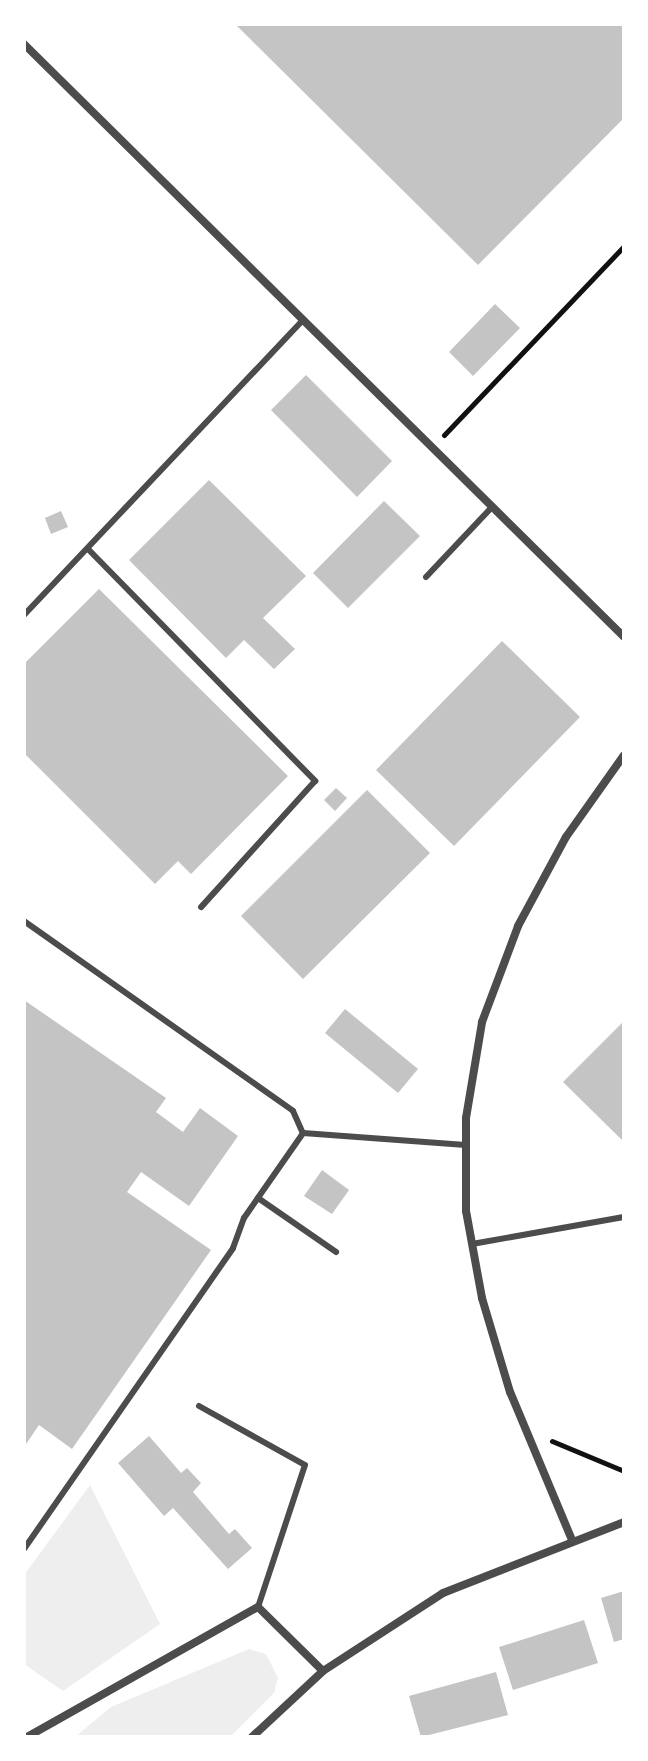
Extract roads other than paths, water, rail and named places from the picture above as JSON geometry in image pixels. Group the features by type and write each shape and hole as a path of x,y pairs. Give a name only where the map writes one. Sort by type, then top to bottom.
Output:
{"street":[{"path":"24,44 624,637"},
{"path":"572,1540 528,1435 472,1244 466,1145 482,1022 518,926 566,837 624,755"},
{"path":"252,1737 323,1671 443,1593 624,1522"},
{"path":"27,1737 39,1735 258,1607 323,1671"}],"lane":[{"path":"24,615 303,320"},
{"path":"426,577 492,507"},
{"path":"88,549 315,781 201,907"},
{"path":"24,921 293,1111 303,1133"},
{"path":"303,1133 466,1145"},
{"path":"24,1549 233,1248 258,1198 303,1133"},
{"path":"258,1198 336,1252"},
{"path":"472,1244 624,1217"},
{"path":"199,1406 305,1465 258,1607"}]}
